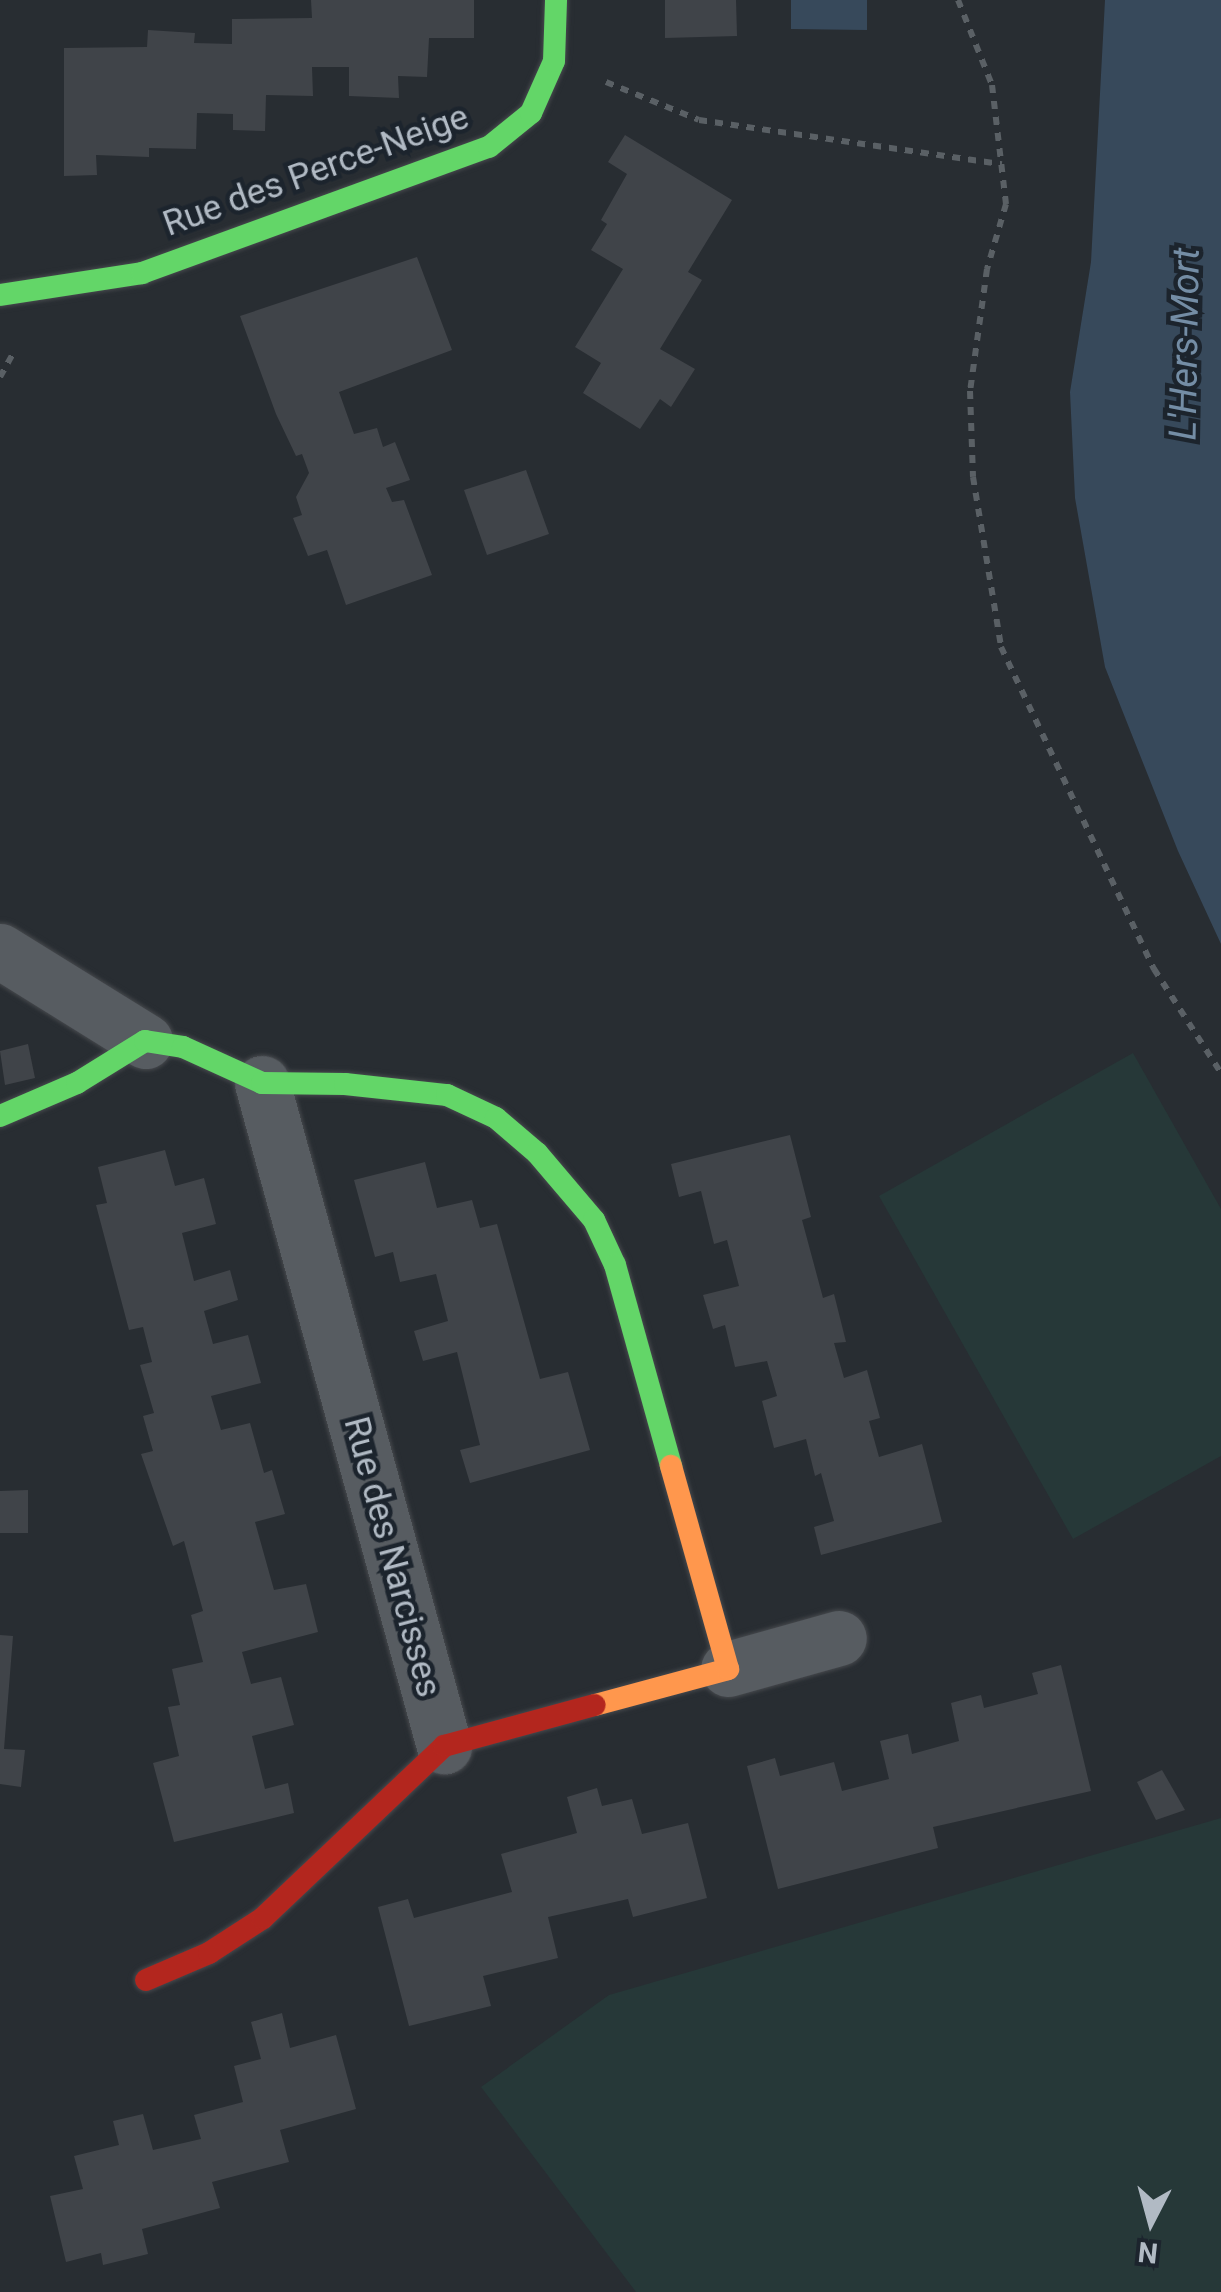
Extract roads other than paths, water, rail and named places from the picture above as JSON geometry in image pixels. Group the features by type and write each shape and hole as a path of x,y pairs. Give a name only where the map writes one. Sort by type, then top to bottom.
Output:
{"street":[{"name":"Rue des Perce-Neige","path":"0,295 142,273 489,148 531,114 554,60 556,0"},
{"path":"0,950 145,1041 183,1047 262,1083 345,1084 447,1095 496,1118 537,1153 594,1220 615,1265 728,1668"},
{"path":"0,1116 77,1083 145,1041"},
{"name":"Rue des Narcisses","path":"262,1083 444,1746 838,1638"},
{"path":"146,1980 209,1952 263,1918 444,1746"}],"water":[{"path":"791,0 867,0 867,30 791,29"},
{"name":"L'Hers-Mort","path":"1105,0 1221,0 1221,944 1178,851 1105,667 1075,498 1070,392 1091,262"}]}
